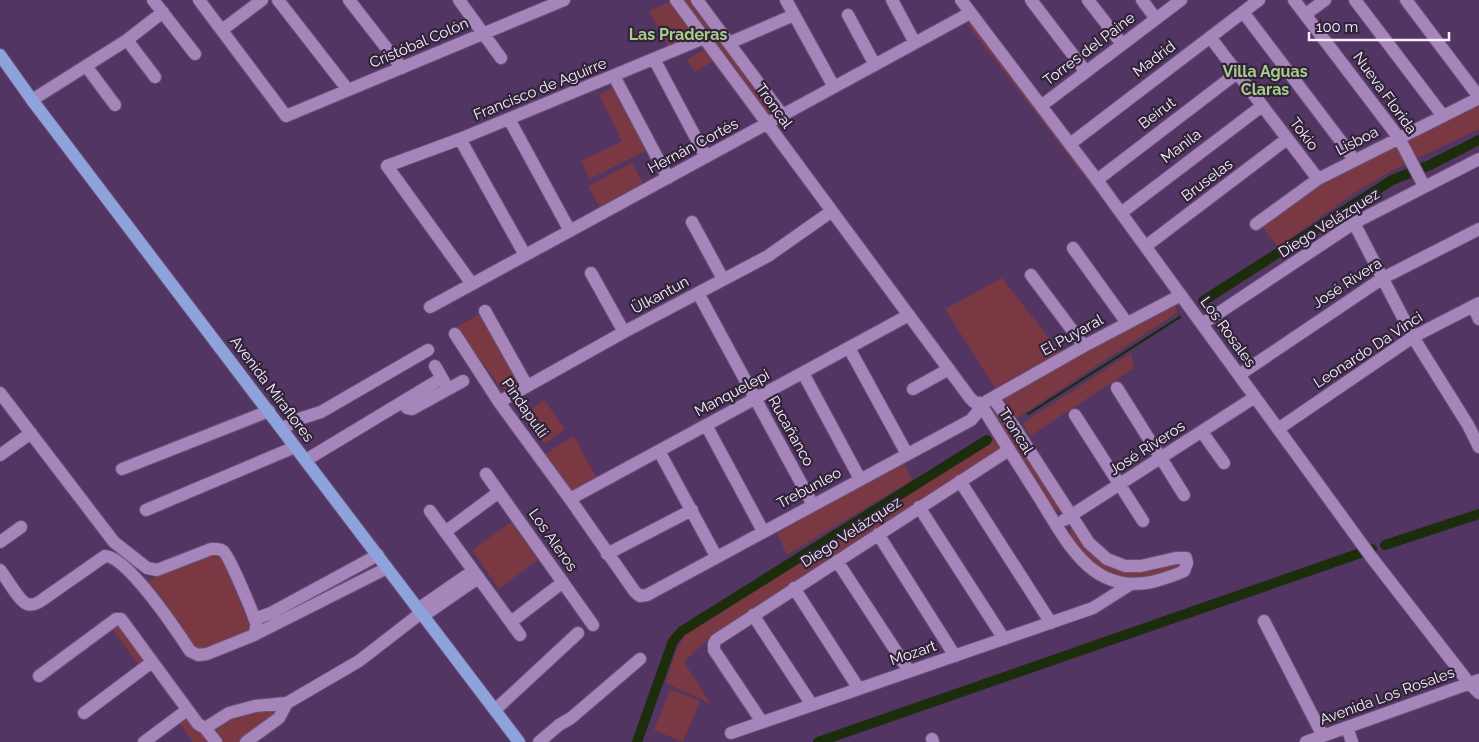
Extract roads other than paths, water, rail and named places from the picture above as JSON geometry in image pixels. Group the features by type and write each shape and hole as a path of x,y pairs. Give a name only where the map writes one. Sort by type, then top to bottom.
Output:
{"main road":[{"name":"Avenida Miraflores","path":"0,55 32,100 519,742"}],"street":[{"path":"153,0 195,54"},
{"path":"199,0 222,30 262,0"},
{"path":"350,0 402,68"},
{"path":"459,0 501,58"},
{"name":"Cristóbal Colón","path":"222,30 286,116 564,0"},
{"name":"Troncal","path":"676,0 970,398 974,402 980,403 1056,525 1079,558 1102,576 1110,580 1131,584 1156,581 1182,572 1187,566 1186,558 1176,558 1141,566 1125,566 1107,559 1089,543 1015,428 993,398"},
{"path":"786,0 834,87"},
{"path":"892,0 915,43"},
{"name":"Los Rosales","path":"961,0 1146,246 1372,558 1474,682 1479,693"},
{"path":"1031,0 1086,72"},
{"path":"1088,0 1122,44"},
{"path":"1142,0 1156,19"},
{"name":"Torres del Paine","path":"1041,106 1181,0"},
{"name":"Madrid","path":"1070,144 1259,0"},
{"name":"Nueva Florida","path":"1294,0 1400,138 1422,183"},
{"path":"1306,14 1325,0"},
{"path":"1355,0 1443,116"},
{"path":"1406,0 1479,97"},
{"path":"283,2 348,90"},
{"name":"Troncal","path":"704,2 729,43 783,116"},
{"path":"32,100 127,40 163,12"},
{"name":"Hernán Cortés","path":"430,307 767,125 970,12"},
{"path":"1243,12 1354,160"},
{"path":"729,43 794,15"},
{"path":"848,15 875,65"},
{"name":"Tokio","path":"1210,37 1318,179"},
{"name":"Francisco de Aguirre","path":"472,284 388,166 460,139 704,38"},
{"path":"127,40 155,77"},
{"path":"654,59 706,157"},
{"path":"86,66 115,105"},
{"name":"Beirut","path":"1097,180 1236,72"},
{"path":"614,76 668,178"},
{"name":"Lisboa","path":"1256,224 1318,179 1479,97"},
{"name":"Manila","path":"1121,213 1262,106"},
{"path":"509,119 570,231"},
{"path":"460,139 525,256"},
{"name":"Bruselas","path":"1146,246 1287,139"},
{"name":"Diego Velázquez","path":"1202,324 1354,223 1422,183 1479,159"},
{"name":"Ülkantun","path":"499,402 624,332 774,252 832,211"},
{"path":"692,222 723,279"},
{"path":"1354,223 1413,337 1473,422 1479,446"},
{"name":"José Rivera","path":"1239,375 1382,278 1479,229"},
{"path":"1073,248 1127,323"},
{"path":"591,273 624,332"},
{"path":"1031,275 1084,346"},
{"name":"Rucañanco","path":"698,293 813,505"},
{"name":"El Puyaral","path":"980,403 993,398 1084,346 1181,295"},
{"path":"1476,305 1479,319"},
{"name":"Leonardo Da Vinci","path":"1278,429 1413,337 1476,305"},
{"path":"485,311 527,386"},
{"name":"Manquelepi","path":"570,499 909,315"},
{"name":"Pindapulli","path":"455,334 499,402 635,592 640,596 647,594"},
{"path":"849,348 907,454"},
{"path":"282,429 299,419 321,412 428,350"},
{"path":"435,366 446,383"},
{"path":"913,389 949,369"},
{"path":"803,373 860,479"},
{"path":"306,460 403,402 446,383 463,381"},
{"path":"1117,388 1184,496"},
{"path":"0,393 114,542 147,568 157,570"},
{"name":"José Riveros","path":"1056,525 1255,397"},
{"name":"Trebunleo","path":"647,594 971,420 977,413 980,403"},
{"path":"122,469 269,411"},
{"path":"1075,415 1143,520"},
{"path":"706,425 763,531"},
{"path":"1202,432 1224,463"},
{"path":"0,455 31,433"},
{"path":"146,510 296,447"},
{"name":"Diego Velázquez","path":"762,722 714,650 716,640 1009,450"},
{"path":"659,451 716,556"},
{"name":"Los Aleros","path":"486,474 593,625"},
{"path":"960,481 1052,622"},
{"path":"445,532 499,492"},
{"path":"919,507 1004,639"},
{"path":"607,554 692,510"},
{"path":"430,511 520,635"},
{"path":"0,542 21,527"},
{"path":"878,534 955,656"},
{"path":"110,556 114,542"},
{"path":"144,587 147,579 157,570 217,548 222,550 228,557 254,618 256,625 254,634"},
{"path":"254,618 267,614 378,555"},
{"path":"0,570 22,601 32,605 105,556 110,556 126,568 144,587 190,651 201,656 254,634 387,568"},
{"path":"837,561 908,672"},
{"path":"206,728 228,713 255,706 287,703 359,661 421,613 476,574"},
{"path":"1102,576 1106,589 1105,601"},
{"path":"511,622 563,582"},
{"name":"Mozart","path":"731,733 1093,608 1131,584"},
{"path":"794,588 859,689"},
{"path":"754,615 812,704"},
{"path":"39,676 116,619 121,619 198,724 206,728 216,742"},
{"path":"1264,621 1323,736"},
{"path":"495,710 578,633"},
{"path":"539,742 559,725 571,718 640,659"},
{"path":"84,713 152,662"},
{"name":"Avenida Los Rosales","path":"1306,742 1474,682"},
{"path":"246,742 278,718 287,703"},
{"path":"144,742 188,710"},
{"path":"1347,727 1352,742"}],"waterway":[{"path":"1203,301 1392,180 1430,165 1479,140"},
{"path":"1028,414 1180,317"},
{"path":"637,742 673,641 682,631 987,440"},
{"path":"1385,545 1479,514"},
{"path":"818,742 1372,549"}],"district":[{"name":"Las Praderas","path":"678,34"},
{"name":"Villa Aguas Claras","path":"1265,80"}]}
